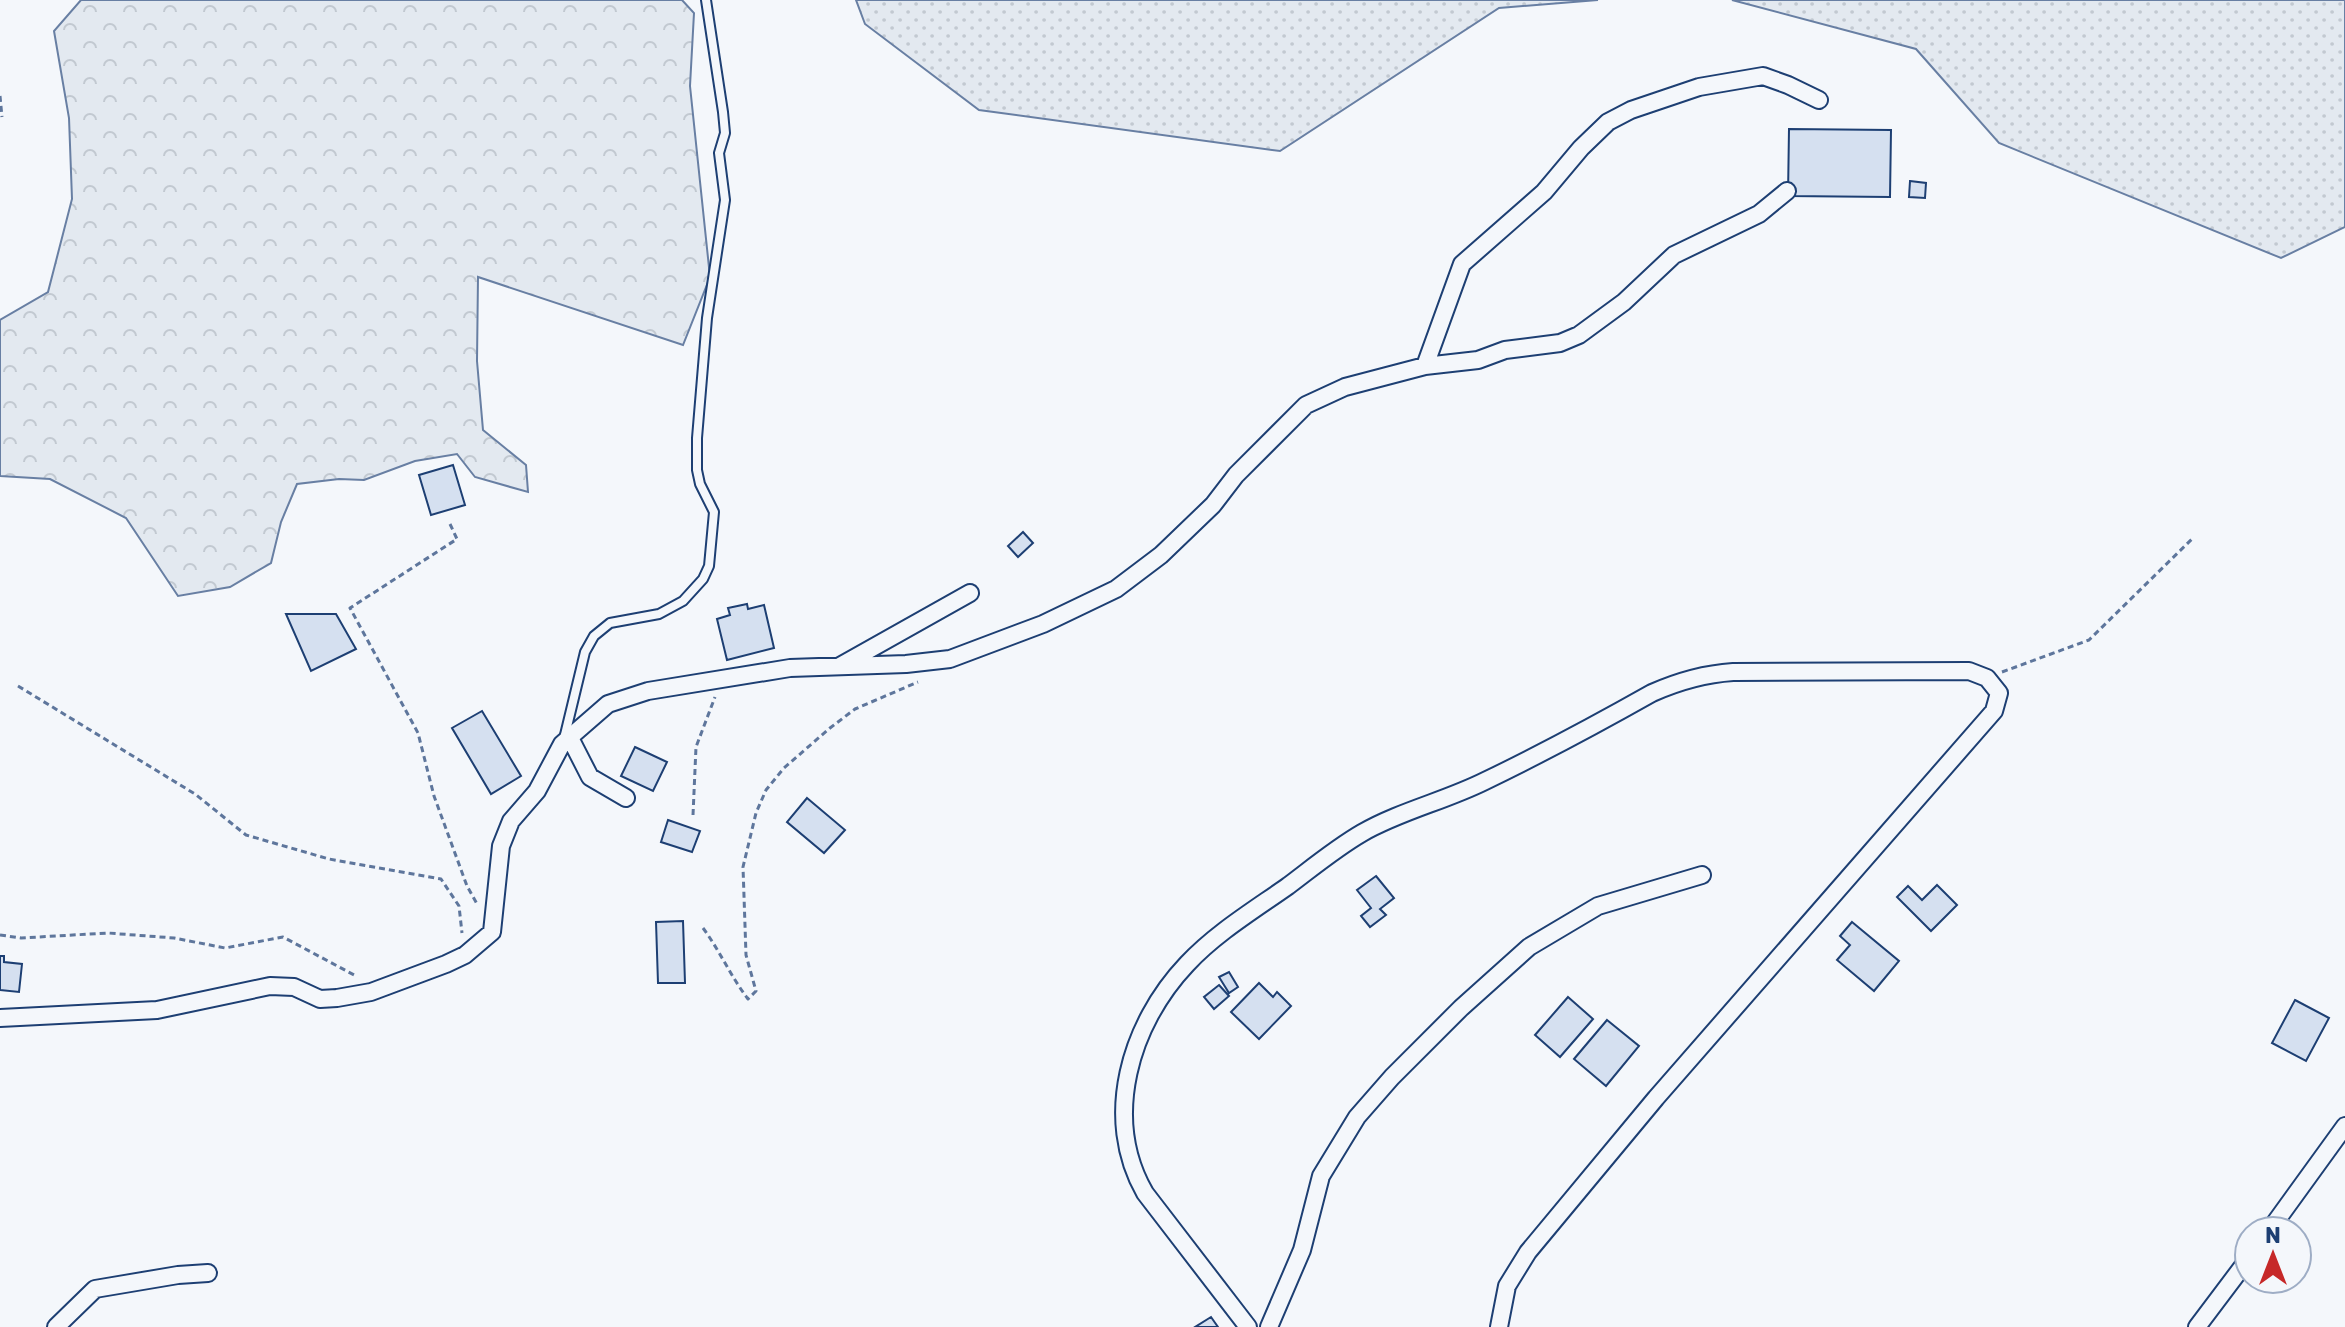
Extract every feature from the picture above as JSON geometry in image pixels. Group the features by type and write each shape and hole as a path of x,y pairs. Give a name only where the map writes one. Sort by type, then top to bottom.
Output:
{"street":[{"path":"1425,366 1462,264 1544,192 1608,122 1631,110 1699,87 1763,76 1819,100"},
{"path":"0,1018 157,1010 270,986 294,987 320,999 380,989 465,955 492,932 501,846 511,821 537,791 566,740 594,714 619,699 648,691 790,668 950,659 1043,624 1128,582 1188,531 1236,475 1306,405 1345,387 1425,366 1478,360 1505,350 1560,343 1579,335 1633,294 1674,255 1759,214 1787,191"},
{"path":"838,666 970,593"},
{"path":"1248,1327 1145,1193 1133,1172 1127,1152 1125,1089 1143,1026 1186,964 1218,936 1361,833 1465,791 1684,679 1733,672 1969,671 1987,678 1999,693 1994,711 1656,1098 1528,1252 1507,1286 1499,1327"},
{"path":"566,740 590,777 626,798"},
{"path":"1269,1327 1302,1250 1321,1176 1357,1117 1392,1077 1461,1008 1529,947 1598,906 1702,875"},
{"path":"2281,1215 2345,1126"},
{"path":"56,1327 95,1289 208,1273"},
{"path":"2197,1327 2233,1279"}],"lane":[{"path":"566,740 585,652 594,636 610,623 659,614 683,601 703,579 709,566 714,512 700,484 697,438 707,318 725,200 719,153 725,133 706,0"}],"path":[{"path":"0,96 2,117"},
{"path":"450,524 457,539 350,608 418,733 434,796 467,886 492,932"},
{"path":"1987,678 2089,640 2193,538"},
{"path":"693,815 696,747 722,679"},
{"path":"703,928 719,950 735,983 748,999 756,991 746,955 743,867 756,813 766,790 784,768 855,709 922,680"},
{"path":"18,686 195,794 246,835 329,859 441,879 459,906 465,955"},
{"path":"0,935 21,938 108,933 174,938 225,948 283,937 380,989"}],"green space":[{"path":"81,0 682,0 694,13 690,86 710,277 683,345 478,277 477,361 483,430 526,465 528,492 475,477 457,454 415,461 364,480 339,479 297,484 281,522 271,563 230,587 178,596 126,518 50,479 0,476 0,320 48,292 72,199 69,118 54,31"},
{"path":"856,0 1598,0 1499,8 1280,151 979,110 865,24"},
{"path":"1732,0 2345,0 2345,227 2281,258 1999,143 1916,49"}],"building":[{"path":"1789,129 1891,130 1890,197 1788,196"},
{"path":"1910,181 1926,183 1925,198 1909,197"},
{"path":"453,465 465,505 431,515 419,475"},
{"path":"1023,532 1033,543 1018,557 1008,546"},
{"path":"747,604 748,609 764,605 774,648 727,660 717,619 730,615 728,608"},
{"path":"286,614 336,614 356,649 311,671"},
{"path":"482,711 521,776 491,794 452,728"},
{"path":"635,747 667,762 653,791 621,776"},
{"path":"807,798 845,830 824,853 787,822"},
{"path":"668,820 700,831 692,852 661,842"},
{"path":"1376,876 1394,898 1380,909 1386,915 1370,927 1361,916 1371,908 1357,890"},
{"path":"1937,885 1957,905 1931,931 1897,897 1908,886 1922,900"},
{"path":"683,921 685,983 658,983 656,922"},
{"path":"1852,922 1899,961 1874,991 1837,960 1850,945 1840,936"},
{"path":"0,956 4,956 4,962 22,964 19,992 0,990"},
{"path":"1229,972 1238,987 1229,993 1219,977"},
{"path":"1259,983 1273,997 1277,992 1291,1006 1259,1039 1231,1012"},
{"path":"1219,985 1229,996 1214,1009 1204,997"},
{"path":"1568,997 1593,1019 1560,1057 1535,1035"},
{"path":"2295,1000 2329,1018 2306,1061 2272,1043"},
{"path":"1607,1020 1639,1046 1606,1086 1574,1059"},
{"path":"1211,1317 1218,1327 1195,1327"}]}
